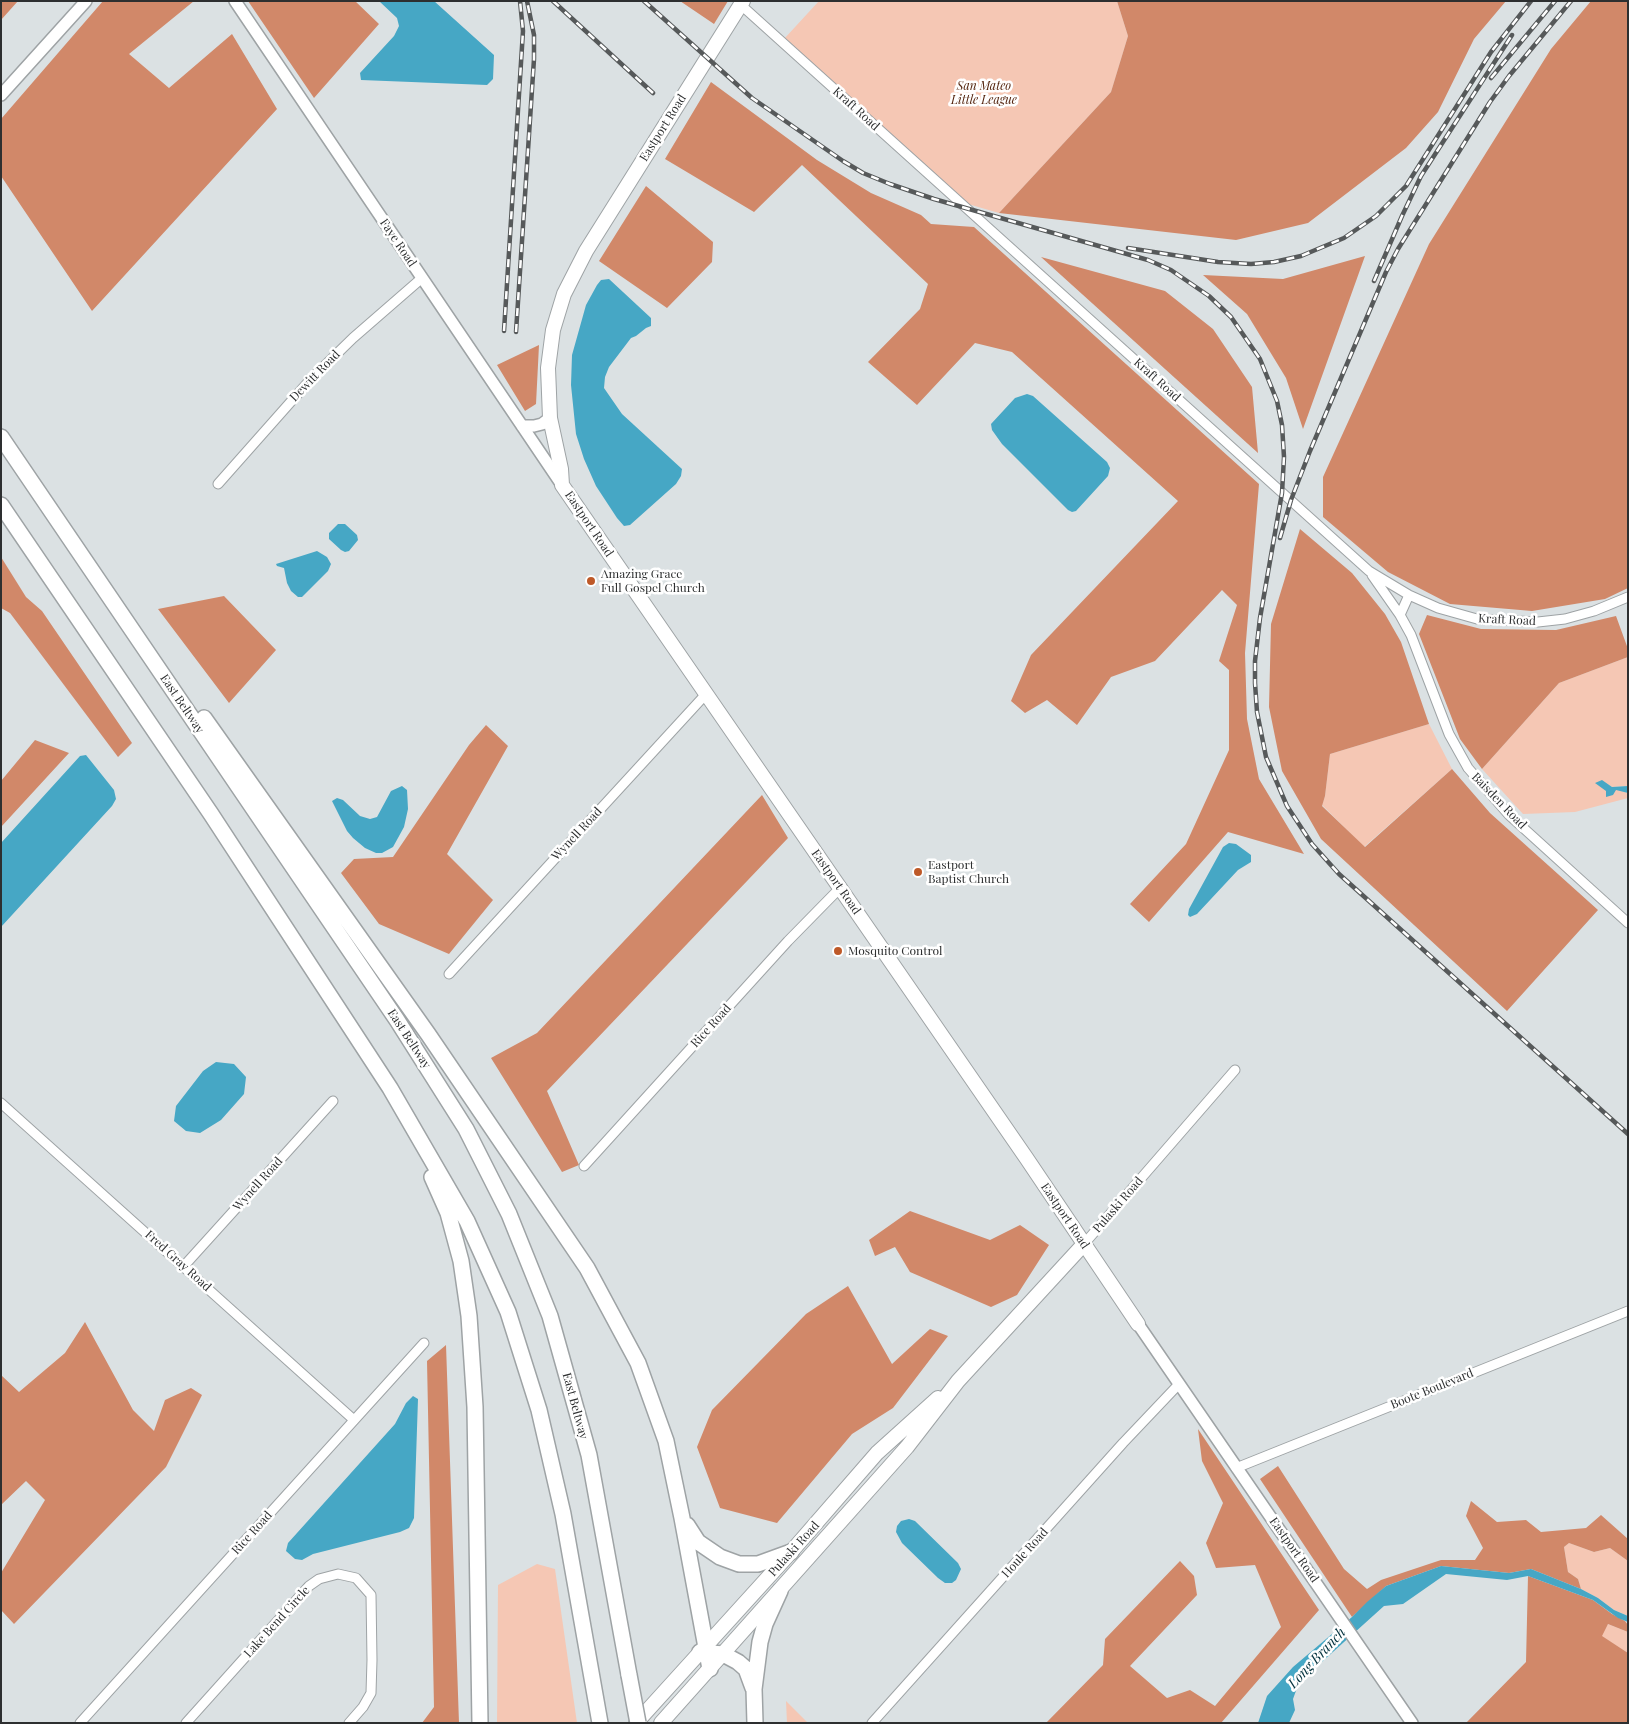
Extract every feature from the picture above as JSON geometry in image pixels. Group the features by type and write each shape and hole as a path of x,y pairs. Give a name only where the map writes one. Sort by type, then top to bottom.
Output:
{"highway":[{"name":"East Beltway","path":"1,437 397,1020 466,1129 508,1214 550,1316 588,1455 630,1675 637,1723"},
{"path":"1,505 216,822 390,1088 467,1221 508,1312 539,1410 552,1463 599,1716"},
{"path":"72,541 155,650 243,772 422,1026 587,1268 638,1363 666,1441 682,1518 704,1650 710,1669"},
{"path":"390,1088 448,1213 461,1260 468,1316 475,1407 480,1723"},
{"path":"682,1518 698,1542 720,1557 740,1564 758,1564 791,1552"},
{"path":"755,1723 754,1689 760,1642 765,1624 780,1591"},
{"path":"704,1650 723,1654 738,1662 746,1669 754,1689"}],"main road":[{"name":"Eastport Road","path":"742,3 586,251 564,294 557,313 550,346 548,377 550,418 561,469 562,485 1138,1324"},
{"name":"Pulaski Road","path":"661,1723 907,1447 958,1381 1084,1244"},
{"name":"Pulaski Road","path":"637,1723 704,1650 877,1453 917,1415 958,1381"}],"street":[{"path":"1,95 86,1"},
{"name":"Faye Road","path":"234,1 562,485"},
{"name":"Kraft Road","path":"742,3 1369,571 1409,595 1438,608 1478,619 1538,622 1565,619 1594,611 1628,597"},
{"name":"Dewitt Road","path":"218,484 310,379 353,338 422,278"},
{"path":"522,426 542,424 550,418"},
{"name":"Baisden Road","path":"1369,571 1400,615 1418,651 1449,734 1468,768 1509,814 1628,923"},
{"path":"1400,615 1409,595"},
{"name":"Wynell Road","path":"449,974 706,694"},
{"name":"Rice Road","path":"584,1166 788,941 840,888"},
{"name":"Pulaski Road","path":"1084,1244 1235,1070"},
{"name":"Wynell Road","path":"184,1266 333,1101"},
{"name":"Fred Gray Road","path":"1,1103 354,1420"},
{"name":"Boote Boulevard","path":"1236,1468 1628,1312"},
{"name":"Eastport Road","path":"1138,1324 1412,1723"},
{"name":"Rice Road","path":"80,1723 424,1343"},
{"name":"Houle Road","path":"872,1723 1123,1443 1179,1384"},
{"name":"Lake Bend Circle","path":"186,1723 309,1586 319,1579 338,1574 356,1578 371,1596 371,1693 350,1723"}],"green space":[{"name":"San Mateo Little League","path":"819,1 1117,1 1128,36 1111,92 999,213 968,204 784,39"},
{"path":"1628,657 1628,786 1612,787 1605,783 1596,783 1628,793 1628,798 1575,812 1523,814 1482,769 1559,683"},
{"path":"1429,724 1452,769 1364,847 1322,805 1325,796 1330,754"},
{"path":"1569,1543 1594,1552 1610,1548 1628,1561 1628,1616 1614,1610 1598,1598 1581,1589 1578,1579 1568,1572 1564,1547"},
{"path":"537,1564 555,1569 577,1723 497,1723 498,1585"},
{"path":"1608,1624 1628,1632 1628,1653 1601,1636"},
{"path":"786,1701 808,1723 787,1723"}],"shaded area":[{"path":"1,1 18,1 1,20"},
{"path":"103,1 194,1 129,54 169,88 232,34 277,109 92,311 1,176 1,119"},
{"path":"248,1 355,1 379,24 314,98"},
{"path":"680,1 728,1 714,24"},
{"path":"1117,1 1506,1 1474,39 1438,112 1406,148 1308,223 1236,240 999,213 1111,92 1128,36"},
{"path":"1591,1 1628,1 1628,588 1605,599 1532,611 1450,604 1388,572 1323,517 1323,477 1429,244 1551,49"},
{"path":"711,82 817,160 871,193 921,215 931,224 974,227 1259,484 1245,653 1247,719 1259,779 1304,854 1228,832 1149,922 1130,904 1186,844 1229,750 1229,670 1219,661 1237,605 1222,590 1155,661 1111,677 1077,725 1047,700 1025,713 1011,701 1031,655 1178,501 1012,352 975,343 917,405 868,362 920,309 928,284 802,165 754,212 665,159"},
{"path":"646,186 713,242 712,262 667,308 599,261"},
{"path":"1365,256 1303,429 1286,378 1247,314 1203,275 1283,279"},
{"path":"1041,257 1165,291 1213,329 1252,387 1258,453"},
{"path":"539,345 536,404 525,411 497,365"},
{"path":"1300,529 1352,573 1385,614 1401,642 1429,724 1330,754 1322,806 1365,847 1452,769 1490,813 1598,910 1507,1011 1321,839 1282,771 1269,707 1271,624"},
{"path":"1,557 26,597 42,611 132,743 118,757 10,613 1,608"},
{"path":"224,596 276,650 229,703 158,609"},
{"path":"1427,615 1481,629 1556,630 1616,616 1628,649 1628,657 1559,683 1482,769 1460,739 1419,634"},
{"path":"486,725 508,746 447,854 493,900 449,954 379,924 341,873 354,859 393,857 469,745"},
{"path":"35,740 69,753 1,827 1,781"},
{"path":"762,795 788,838 547,1091 579,1165 562,1172 491,1058 537,1033"},
{"path":"910,1211 990,1240 1020,1225 1049,1245 1017,1295 991,1307 910,1272 895,1247 875,1256 869,1240"},
{"path":"848,1286 892,1364 930,1329 948,1336 893,1408 852,1434 777,1523 720,1508 697,1447 712,1410 806,1314"},
{"path":"85,1322 133,1410 154,1431 165,1400 191,1388 202,1395 166,1467 14,1624 1,1610 1,1573 45,1500 26,1481 1,1505 1,1375 19,1392 65,1353"},
{"path":"446,1345 459,1723 422,1723 434,1707 427,1361"},
{"path":"1198,1429 1319,1610 1221,1723 1046,1723 1103,1665 1105,1639 1180,1561 1194,1576 1197,1595 1130,1666 1167,1698 1190,1690 1215,1706 1281,1627 1255,1565 1216,1568 1206,1543 1223,1503 1202,1461"},
{"path":"1278,1466 1344,1569 1367,1589 1381,1580 1441,1560 1475,1560 1483,1548 1466,1516 1471,1501 1497,1522 1526,1520 1541,1532 1586,1528 1601,1515 1628,1539 1628,1561 1610,1548 1594,1552 1569,1543 1564,1547 1568,1572 1578,1579 1581,1589 1531,1569 1509,1573 1441,1566 1386,1586 1352,1617 1260,1479"},
{"path":"1528,1576 1593,1600 1625,1621 1628,1625 1628,1632 1608,1624 1602,1636 1628,1653 1628,1723 1466,1723 1526,1662"}],"water":[{"path":"379,1 434,1 494,55 493,79 487,85 361,80 360,73 394,36 399,26 397,18"},
{"path":"609,279 651,318 651,326 631,338 609,367 605,377 604,388 622,414 682,469 681,476 676,484 630,525 624,526 596,486 584,459 576,434 571,385 572,355 586,305 601,280"},
{"path":"1027,394 1033,396 1107,462 1110,468 1108,476 1076,511 1068,510 1002,444 992,430 991,424 1015,398"},
{"path":"338,524 345,524 357,535 358,540 349,551 341,550 329,539 329,533"},
{"path":"317,551 327,557 331,564 328,571 302,597 298,597 291,591 287,583 284,568 276,564"},
{"path":"86,755 114,790 116,799 112,806 1,927 1,843 80,756"},
{"path":"1602,780 1612,787 1628,786 1628,793 1616,790 1613,795 1606,797 1606,791 1595,783"},
{"path":"402,786 407,790 408,809 404,827 393,847 382,853 376,853 365,848 347,831 332,801 337,798 343,800 360,816 370,819 377,817 391,791"},
{"path":"1229,843 1236,844 1251,855 1251,862 1238,870 1197,914 1190,917 1188,915 1189,909 1223,847"},
{"path":"216,1062 234,1064 246,1077 244,1094 221,1120 200,1133 186,1131 174,1121 176,1106 203,1071"},
{"path":"413,1396 418,1399 414,1518 409,1528 400,1532 313,1554 302,1560 295,1559 286,1551 288,1543 395,1424 406,1403"},
{"path":"909,1519 915,1521 958,1563 961,1569 956,1580 952,1583 945,1583 938,1578 902,1543 896,1532 897,1526 901,1521"},
{"name":"Long Branch","path":"1441,1566 1509,1573 1531,1569 1581,1589 1598,1598 1614,1610 1628,1616 1628,1622 1618,1618 1593,1600 1528,1576 1507,1580 1446,1574 1403,1604 1384,1606 1303,1679 1293,1699 1295,1710 1289,1723 1258,1723 1267,1696 1293,1667 1367,1602 1386,1586"}],"railway":[{"path":"504,331 523,31 520,1"},
{"path":"516,332 534,59 534,35 527,1"},
{"path":"553,1 653,93"},
{"path":"644,1 752,98 863,173 934,199 1148,260 1171,270 1209,296 1231,317 1260,359 1277,401 1282,425 1284,457 1282,493 1260,618 1255,661 1255,683 1257,712 1266,757 1287,806 1312,844 1339,874 1628,1134"},
{"path":"1128,248 1218,262 1251,264 1274,262 1301,256 1344,238 1376,216 1406,186 1491,52 1531,1"},
{"path":"1491,78 1555,1"},
{"path":"1280,538 1291,500 1310,451 1386,272 1398,249 1490,102 1571,1"},
{"path":"1374,281 1421,176 1512,35"}],"place":[{"name":"Amazing Grace Full Gospel Church","path":"591,581"},
{"name":"Eastport Baptist Church","path":"918,872"},
{"name":"Mosquito Control","path":"838,951"}]}
